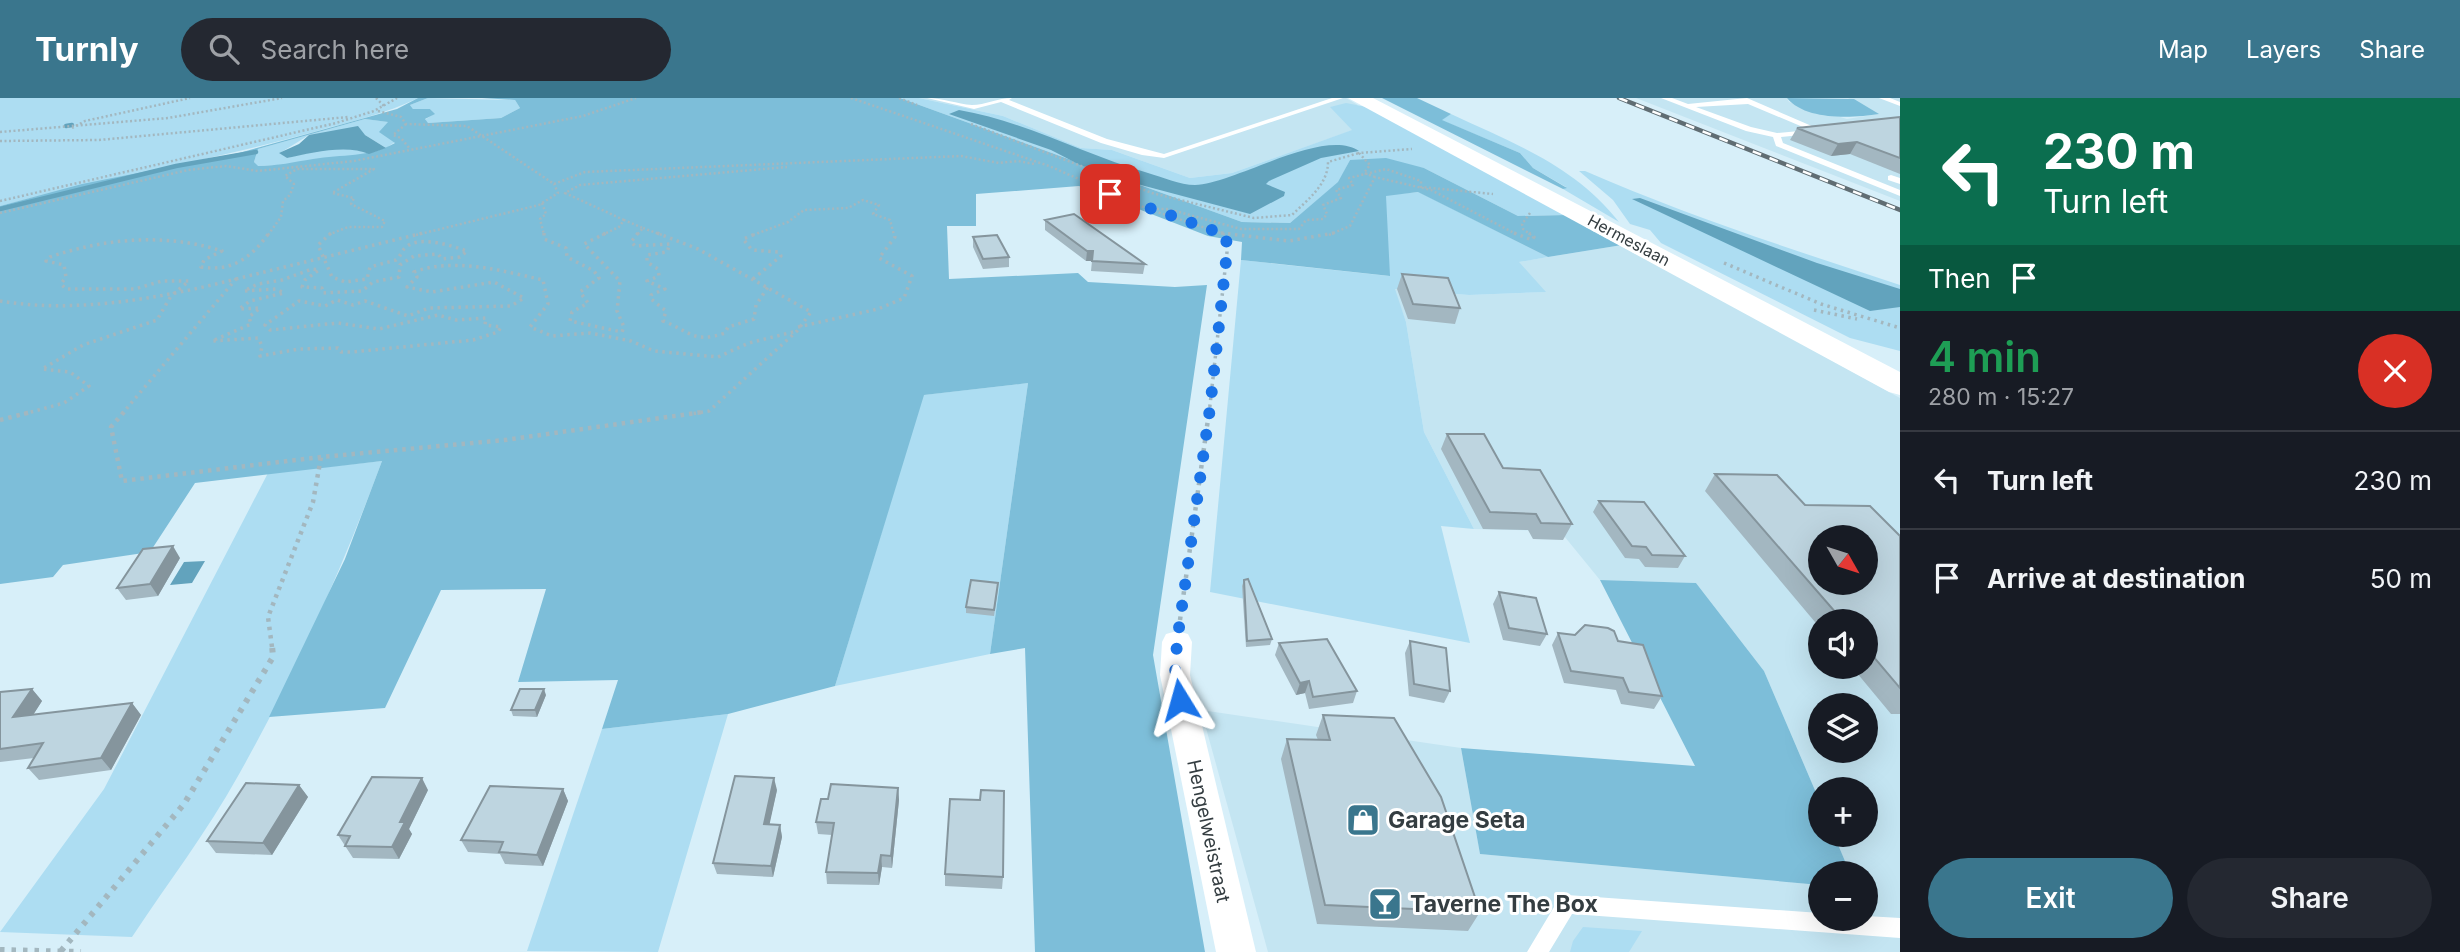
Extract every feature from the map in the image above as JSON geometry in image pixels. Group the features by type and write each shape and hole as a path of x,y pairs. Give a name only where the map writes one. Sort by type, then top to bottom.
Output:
{"street":[{"name":"Hermeslaan","path":"1358,98 1900,385"},
{"name":"Hengelweistraat","path":"1177,642 1175,675 1236,952"}],"lane":[{"path":"931,98 974,107 1005,99 1122,146 1164,156 1339,98"},
{"path":"1665,98 1749,129 1777,135 1833,130"},
{"path":"1883,98 1900,104"},
{"path":"1685,105 1743,100 1820,131"},
{"path":"1777,135 1779,144 1900,193"},
{"path":"1537,952 1567,904 1898,930"}],"path":[{"path":"71,128 85,121 190,98"},
{"path":"0,132 71,128 182,116 282,98"},
{"path":"376,98 385,107"},
{"path":"0,201 61,185 266,141 378,111 397,98"},
{"path":"0,213 188,170 226,166 258,171 354,161 583,116 636,98"},
{"path":"851,98 1049,166 1148,209 1226,235 1289,240 1330,235 1350,226 1375,177"},
{"path":"378,111 401,117 406,124"},
{"path":"0,141 99,140 206,128 354,118"},
{"path":"410,149 401,138 393,135 406,124 467,126 554,184 558,193"},
{"path":"1364,173 1370,165 1359,153 1453,146"},
{"path":"554,184 585,173 961,156 999,163 1018,161 1049,166"},
{"path":"565,193 580,186 833,162"},
{"path":"292,166 298,169 374,169 332,193 354,198 351,204 382,217 385,221 382,227 352,225 332,232 318,245 322,260 332,277 345,282 367,279 370,267 393,263 404,254 405,247 421,242 443,242 467,251 460,257 442,259 438,254 414,256 400,265 400,277 373,282 362,291 323,293 322,288 302,286 305,280 319,270 306,268 292,273 286,279 254,283 244,291 276,289 284,293 250,301 240,309 260,308 249,317 251,324 212,341 258,338 262,346 260,356 322,348 338,348 341,352 368,352 430,342 484,339 498,332 500,327 485,325 486,318 456,320 438,315 379,329 338,323 270,330 265,325 293,302 310,299 325,306 337,300 353,304 365,301 408,316 429,308 511,306 524,298 494,282 432,292 407,287 417,277 414,272 418,270 498,269 509,275 543,280 548,304 530,327 539,334 569,337 583,332 634,341 642,348 656,351 688,356 712,354 718,357 749,343 878,309 904,298 912,276 879,258 895,237 890,220 873,214 879,205 863,200 848,208 804,210 788,222 743,239 752,250 779,252 781,256 753,279"},
{"path":"0,420 64,403 89,386 70,372 42,369 54,359 83,344 157,320 171,296 189,281 162,281 135,289 66,289 61,284 66,277 64,265 46,261 62,252 104,244 161,242 211,247 222,251 204,260 201,267 231,268 259,246 281,217 283,201 290,195 294,184 285,176 298,169"},
{"path":"1148,209 1168,209 1241,229 1299,229 1306,220 1323,219 1326,214 1322,205 1341,198 1336,190 1353,185 1349,178 1386,169 1421,181 1421,187"},
{"path":"1364,173 1421,187 1497,194"},
{"path":"1421,187 1446,196 1511,234 1532,240 1534,237 1523,229 1522,220 1528,213 1542,213"},
{"path":"0,301 29,306 171,296 236,279 322,260 542,203 558,193 565,193 698,249 811,312 797,329 709,411 505,440 321,457 122,481 111,426 236,279"},
{"path":"542,203 546,214 540,219 544,226 544,239 566,248 567,257 594,271 599,278 580,292 588,303 572,312 570,321 586,327 622,332 624,327 617,311 620,281 605,269 598,253 584,244 619,227 624,220"},
{"path":"643,228 631,242 635,246 670,244 667,252 647,255 647,262 658,269 659,275 647,281 665,289 652,295 651,299 666,311 663,321 679,327 688,336 708,339 725,333 728,327 754,319 756,305 768,287"},
{"path":"1226,235 1241,229"},
{"path":"1177,642 1210,408 1227,252 1226,235"},
{"path":"1713,259 1821,304 1878,323"},
{"path":"1811,309 1900,328"},
{"path":"61,951 184,804 273,657 268,617 313,502 321,457"},
{"path":"0,950 81,952"}],"shaded area":[{"path":"0,98 418,98 381,113 278,142 0,206"},
{"path":"418,98 428,98 410,105 413,109 430,109 435,114 425,119 428,123 501,118 520,108 515,100 482,98 900,98 1242,222 1290,223 1338,182 1350,160 1386,158 1424,168 1518,216 1566,215 1622,245 1548,257 1418,192 1386,196 1390,276 1241,260 1242,242 1208,236 1079,186 976,194 976,226 947,226 949,279 1078,273 1088,282 1175,287 1207,285 1153,655 1205,952 1035,952 1025,648 990,654 1028,383 924,395 835,686 728,714 602,729 618,680 518,682 546,589 441,590 385,708 269,717 345,559 382,461 195,483 150,552 63,565 53,577 0,584 0,206 82,184 239,153 397,109","holes":["365,119 388,122 379,132 395,143 375,151 272,165 258,166 254,162 258,149"]},
{"path":"428,98 515,100 520,108 501,118 428,123 423,121 434,114 430,109 413,109 410,105"},
{"path":"900,98 919,98 1003,116 1081,148 1112,150 1190,178 1232,173 1352,130 1330,107 1346,103 1372,108 1566,215 1518,216 1424,168 1350,160 1339,182 1290,223 1242,222"},
{"path":"919,98 1346,98 1358,105 1331,107 1353,130 1232,173 1190,178 1112,150 1081,148 1003,116"},
{"path":"1382,98 1417,98 1451,114 1442,120 1520,153 1533,168 1567,188 1563,189"},
{"path":"1636,98 1787,98 1789,102 1847,119 1878,114 1848,98 1900,98 1900,201"},
{"path":"1787,98 1854,99 1879,114 1843,117 1818,114 1806,111"},
{"path":"959,110 1007,122 1124,166 1189,185 1212,182 1279,158 1324,146 1344,145 1359,151 1321,158 1269,181 1266,184 1285,192 1284,196 1250,214 1126,181 1080,165 1051,150 949,114"},
{"path":"1451,114 1520,146 1563,171 1583,185 1619,222 1563,189 1566,187 1533,168 1520,153 1441,120"},
{"path":"365,119 389,122 395,142 386,148 365,135 309,135 280,153 287,158 339,149 369,154 270,166 257,166 254,162 258,149"},
{"path":"358,126 365,135 386,148 369,154 339,150 287,158 279,153 299,144 309,135"},
{"path":"1579,171 1585,171 1741,232 1900,285 1900,351 1850,338 1661,243 1650,230 1630,224 1613,200"},
{"path":"1419,192 1548,257 1519,262 1546,292 1469,295 1395,289 1406,322 1424,432 1474,529 1441,526 1470,643 1210,592 1241,260 1389,276 1385,195"},
{"path":"1640,198 1817,263 1900,289 1900,307 1870,311 1632,199"},
{"path":"1622,245 1900,398 1900,952 1268,952 1201,710 1461,748 1480,854 1808,884 1808,931 1878,931 1878,861 1845,861 1839,847 1878,847 1878,777 1809,777 1764,671 1696,583 1600,580 1560,531 1474,529 1424,432 1406,322 1394,289 1469,295 1545,292 1518,262"},
{"path":"1028,383 990,654 835,686 923,395"},
{"path":"382,461 351,542 316,621 259,738 213,817 132,937 0,932 104,789 268,473"},
{"path":"205,561 192,583 170,585 184,562"},
{"path":"1600,580 1696,583 1764,671 1809,777 1808,847 1839,847 1845,861 1808,861 1808,884 1480,854 1461,748 1695,766"},
{"path":"728,714 658,952 527,951 602,729"},
{"path":"1583,927 1642,931 1629,952 1570,952 1573,941"}],"building":[{"path":"1900,117 1900,158 1857,142 1838,144 1797,128"},
{"path":"1074,214 1145,264 1092,261 1093,251 1087,251 1045,220"},
{"path":"997,235 1009,257 983,259 973,237"},
{"path":"1402,274 1448,278 1460,308 1413,304"},
{"path":"1447,434 1484,434 1503,468 1540,470 1572,524 1541,523 1536,514 1490,512"},
{"path":"1715,474 1777,475 1805,505 1870,506 1900,536 1900,688 1878,662 1878,609 1833,609 1820,595 1878,595 1878,525 1808,525 1808,581"},
{"path":"1599,501 1644,502 1685,556 1652,555 1646,547 1632,546"},
{"path":"173,546 150,584 117,588 143,549"},
{"path":"1248,579 1272,639 1247,641 1244,580"},
{"path":"971,580 998,583 994,610 966,607"},
{"path":"1499,592 1536,598 1547,634 1509,628"},
{"path":"1585,625 1608,628 1614,631 1618,641 1643,645 1662,696 1629,692 1623,678 1571,671 1558,633 1575,635"},
{"path":"1327,639 1357,691 1313,697 1309,681 1300,683 1279,643"},
{"path":"1410,641 1446,648 1450,691 1414,684"},
{"path":"32,689 13,717 132,703 101,758 28,768 43,743 0,749 0,692"},
{"path":"520,689 544,689 535,710 511,710"},
{"name":"Garage Seta","path":"1323,715 1394,718 1441,797 1480,912 1325,905 1287,739 1330,740"},
{"path":"735,776 774,778 764,824 780,825 771,866 713,863"},
{"path":"372,777 422,778 400,822 405,822 392,847 345,846 350,836 338,835"},
{"path":"246,783 299,785 263,843 207,841"},
{"path":"831,784 898,788 891,856 881,855 878,873 826,872 834,823 816,822 821,799 828,799"},
{"path":"490,786 563,789 537,855 499,852 503,842 461,840"},
{"path":"981,790 1004,791 1003,877 945,874 950,799 980,800"}],"waterway":[{"path":"66,126 72,125"},
{"path":"0,209 176,166 256,152"}],"railway":[{"path":"1619,98 1900,210"}],"place":[{"name":"Garage Seta","path":"1363,820"},
{"name":"Taverne The Box","path":"1385,904"}],"route":[{"path":"1110,194 1226,235 1227,252 1210,408 1177,642 1175,675 1180,700"}]}
